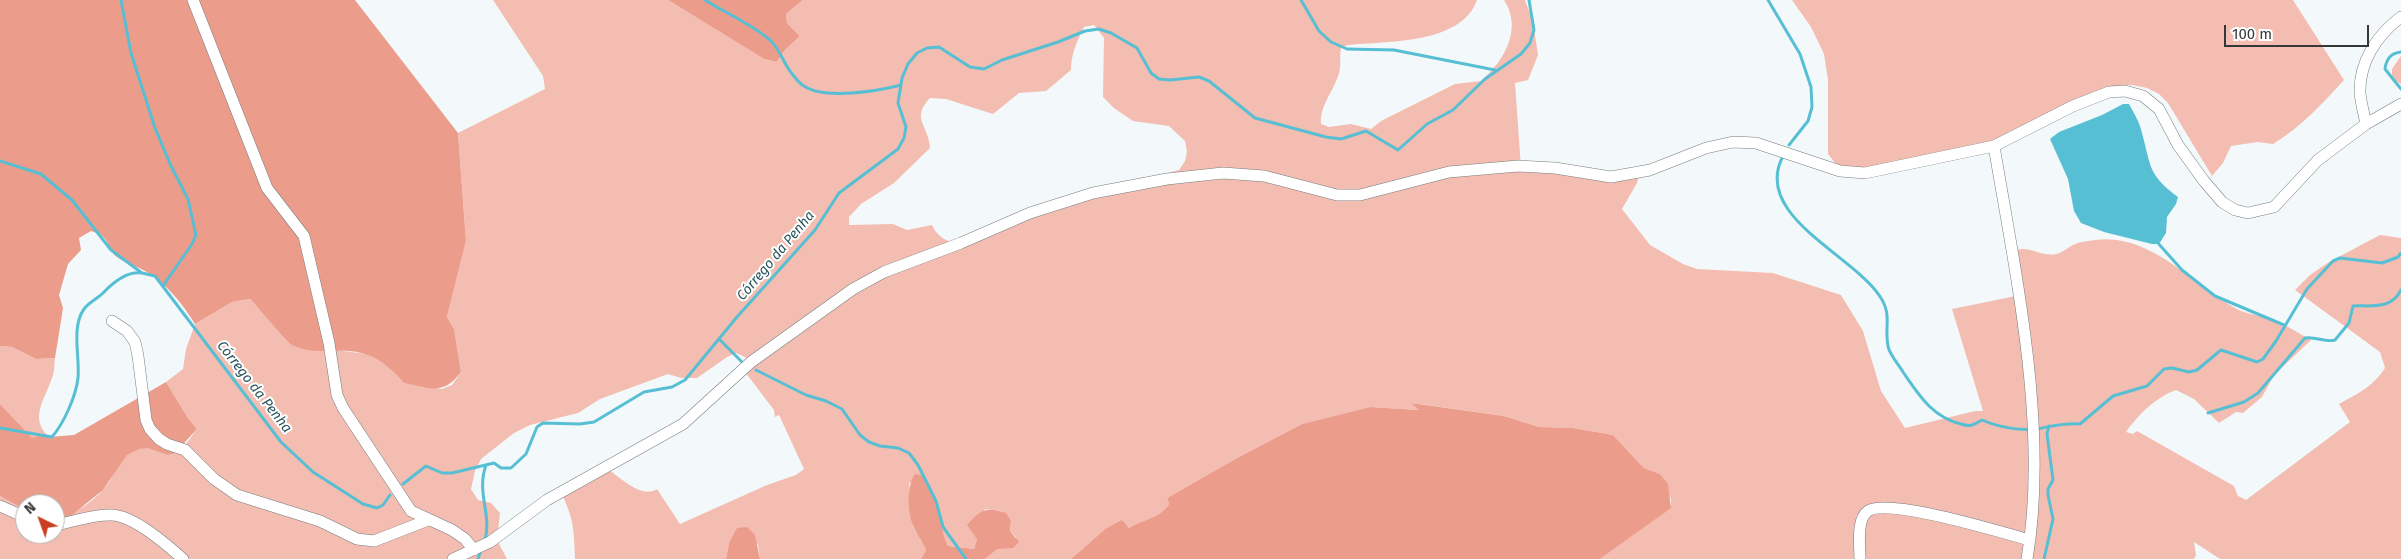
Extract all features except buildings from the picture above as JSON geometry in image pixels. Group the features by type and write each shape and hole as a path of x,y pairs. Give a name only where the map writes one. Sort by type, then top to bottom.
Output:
{"street":[{"path":"193,0 267,188 304,236 329,343 337,395 354,426 411,512 452,530 465,539 474,550"},
{"path":"2366,124 2360,93 2363,69 2377,39 2401,17"},
{"path":"453,559 490,542 547,500 682,424 751,362 853,289 884,272 961,243 1030,213 1093,193 1167,179 1223,173 1264,176 1316,191 1345,195 1360,195 1449,172 1518,166 1555,168 1611,177 1650,170 1706,148 1733,142 1756,143 1840,171 1864,174 1994,146 2073,106 2109,92 2125,91 2144,96 2158,109 2178,145 2222,202 2235,210 2248,214 2274,207 2318,160 2366,124 2401,104"},
{"path":"1994,146 2014,266 2033,428 2033,521 2027,559"},
{"path":"112,321 127,331 135,342 146,420 150,430 166,444 190,453 225,488 254,502 320,521 356,539 366,541 374,541 428,520"},
{"path":"0,506 15,513"},
{"path":"1860,559 1861,519 1868,510 1880,507 1914,510 2030,540"},
{"path":"65,523 89,517 113,515 134,523 162,540 183,559"}],"shaded area":[{"path":"0,0 355,0 458,133 466,241 447,317 454,329 461,372 448,385 429,388 404,383 381,362 365,354 302,349 292,345 250,299 232,302 195,324 167,288 145,271 120,259 113,253 102,236 91,231 79,238 81,250 68,264 59,295 63,308 55,358 36,359 12,347 0,346"},
{"path":"493,0 668,0 764,59 775,62 800,36 787,23 786,14 803,0 1477,0 1468,15 1455,25 1439,33 1421,38 1348,45 1341,48 1339,73 1324,105 1321,124 1329,127 1351,124 1371,129 1381,121 1455,84 1481,81 1497,64 1508,44 1512,22 1504,0 1525,0 1533,22 1538,55 1528,80 1515,83 1521,168 1640,172 1637,183 1622,209 1650,245 1683,264 1697,269 1773,273 1841,295 1863,331 1881,391 1905,428 1975,411 1983,411 1952,309 2021,295 2016,250 2026,249 2050,255 2062,252 2081,242 2095,240 2115,240 2134,244 2169,262 2218,298 2239,310 2276,321 2311,340 2274,375 2262,397 2243,413 2236,412 2219,423 2194,399 2176,390 2161,397 2148,407 2126,432 2133,434 2137,431 2234,486 2238,496 2246,500 2350,422 2339,404 2370,385 2385,368 2380,352 2295,290 2310,275 2329,262 2380,235 2401,238 2401,559 2220,559 2194,542 2196,555 2194,559 1600,559 1671,507 1671,499 1660,474 1644,468 1613,435 1573,428 1539,427 1504,416 1412,403 1420,410 1370,407 1302,424 1167,498 1169,504 1156,516 1129,528 1126,525 1105,529 1071,559 985,559 997,548 1013,548 1016,537 1010,531 1011,521 1001,511 985,509 976,536 974,549 948,546 942,536 939,511 909,482 913,526 926,550 921,559 760,559 758,544 729,543 726,559 575,559 573,526 562,494 609,470 638,489 651,491 657,489 680,524 767,485 796,475 804,469 779,415 775,417 774,410 745,372 749,359 736,353 697,378 681,378 668,374 600,399 578,413 530,425 514,433 481,459 475,471 471,489 478,500 491,503 500,513 497,540 507,559 0,559 0,496 15,504 15,544 65,544 65,517 78,510 99,494 127,455 135,450 149,448 170,455 184,447 197,429 166,382 183,369 186,349 195,324 232,302 250,299 270,320 335,350 368,354 388,365 404,383 442,389 452,385 461,372 454,329 447,317 466,241 458,133 545,89 543,76","holes":["1094,25 1104,38 1103,97 1114,108 1133,121 1169,126 1185,141 1187,152 1185,161 1179,170 1132,182 955,243 941,237 932,225 907,230 893,224 849,225 849,217 861,204 894,183 930,148 921,117 921,111 930,98 946,99 993,114 1019,93 1046,91 1071,70 1073,53 1084,27"]},
{"path":"668,0 803,0 786,14 787,23 800,36 785,50 776,62 764,59"},
{"path":"1792,0 2293,0 2344,80 2302,123 2273,144 2258,142 2231,146 2223,163 2212,176 2168,103 2159,94 2147,88 2132,85 2099,90 1976,149 1857,171 1836,164 1828,154 1828,80 1824,54 1811,27"},
{"path":"2401,56 2401,84 2392,78 2392,69"},
{"path":"0,346 12,347 36,359 55,358 53,376 39,413 41,427 46,434 32,439 0,404"},
{"path":"166,382 197,429 174,454 168,455 148,448 139,449 127,455 103,490 67,519 65,519 65,494 15,494 15,504 0,496 0,404 32,438 46,434 49,437 74,435"},
{"path":"1411,403 1504,416 1539,427 1573,428 1613,435 1644,468 1660,474 1668,484 1671,508 1600,559 1071,559 1105,529 1122,520 1129,528 1156,516 1169,504 1167,498 1302,424 1370,407 1419,410"},
{"path":"915,474 924,476 933,494 940,512 943,534 948,546 974,549 977,539 967,525 980,513 988,510 1006,513 1011,521 1010,531 1019,542 1013,548 997,549 985,559 921,559 926,550 913,525 909,506 910,485"},
{"path":"747,527 755,535 760,559 726,559 729,543 737,528"}],"water":[{"path":"2123,104 2129,104 2138,122 2149,162 2156,176 2178,197 2176,204 2167,217 2166,233 2159,244 2104,232 2081,223 2074,211 2068,179 2050,139 2059,132 2102,115"}],"waterway":[{"path":"121,0 131,53 155,128 171,166 188,199 196,235 192,244 163,286"},
{"path":"705,0 770,40 797,80 813,90 825,93 852,93 901,85"},
{"path":"1301,0 1319,31 1331,42 1347,49 1394,50 1495,70"},
{"name":"Córrego da Penha","path":"403,484 426,466 442,473 452,473 494,463 501,468 511,468 526,454 537,427 543,423 580,424 594,422 644,392 672,387 685,380 737,317 815,230 839,193 898,149 904,138 906,127 898,103 902,78 908,64 917,53 927,48 939,47 970,67 984,69 1002,60 1085,31 1099,29 1111,33 1137,48 1151,73 1159,79 1170,80 1199,77 1209,81 1255,118 1326,137 1341,139 1366,131 1398,150 1427,124 1453,110 1485,79 1521,54 1530,43 1534,30 1529,0"},
{"name":"Córrego da Penha","path":"1768,0 1800,54 1811,87 1812,107 1808,121 1789,145"},
{"name":"Córrego da Penha","path":"2401,52 2390,57 2385,69 2401,89"},
{"name":"Córrego da Penha","path":"1783,156 1777,177 1781,197 1792,215 1809,232 1866,280 1879,295 1886,308 1887,339 1894,359 1921,397 1934,411 1951,421 1965,425 1976,424 1982,420 1995,425 2023,429 2080,424 2113,396 2147,386 2164,369 2172,368 2189,372 2197,370 2221,350 2257,362 2263,359 2276,341 2307,289 2333,261 2340,258 2382,263 2398,257 2401,253"},
{"name":"Córrego da Penha","path":"0,161 41,174 72,200 111,250 142,273 155,276 281,442 313,472 363,504 377,508 383,505 390,495"},
{"path":"2157,242 2182,270 2215,296 2284,325"},
{"name":"Córrego da Penha","path":"0,428 52,437 65,417 77,385 77,333 80,316 84,309 112,284 131,274 141,273"},
{"path":"2208,413 2244,402 2258,393 2305,338 2335,340 2349,323 2353,306 2386,304 2392,301 2401,290"},
{"path":"719,339 742,362"},
{"path":"756,370 806,395 826,401 842,409 860,435 869,442 880,446 898,448 909,453 918,465 936,501 943,527 966,559"},
{"path":"2044,559 2053,519 2048,495 2048,489 2053,480 2047,434 2049,426"},
{"path":"485,540 487,521 483,494 483,475 486,465"},
{"path":"478,559 480,553"}]}
